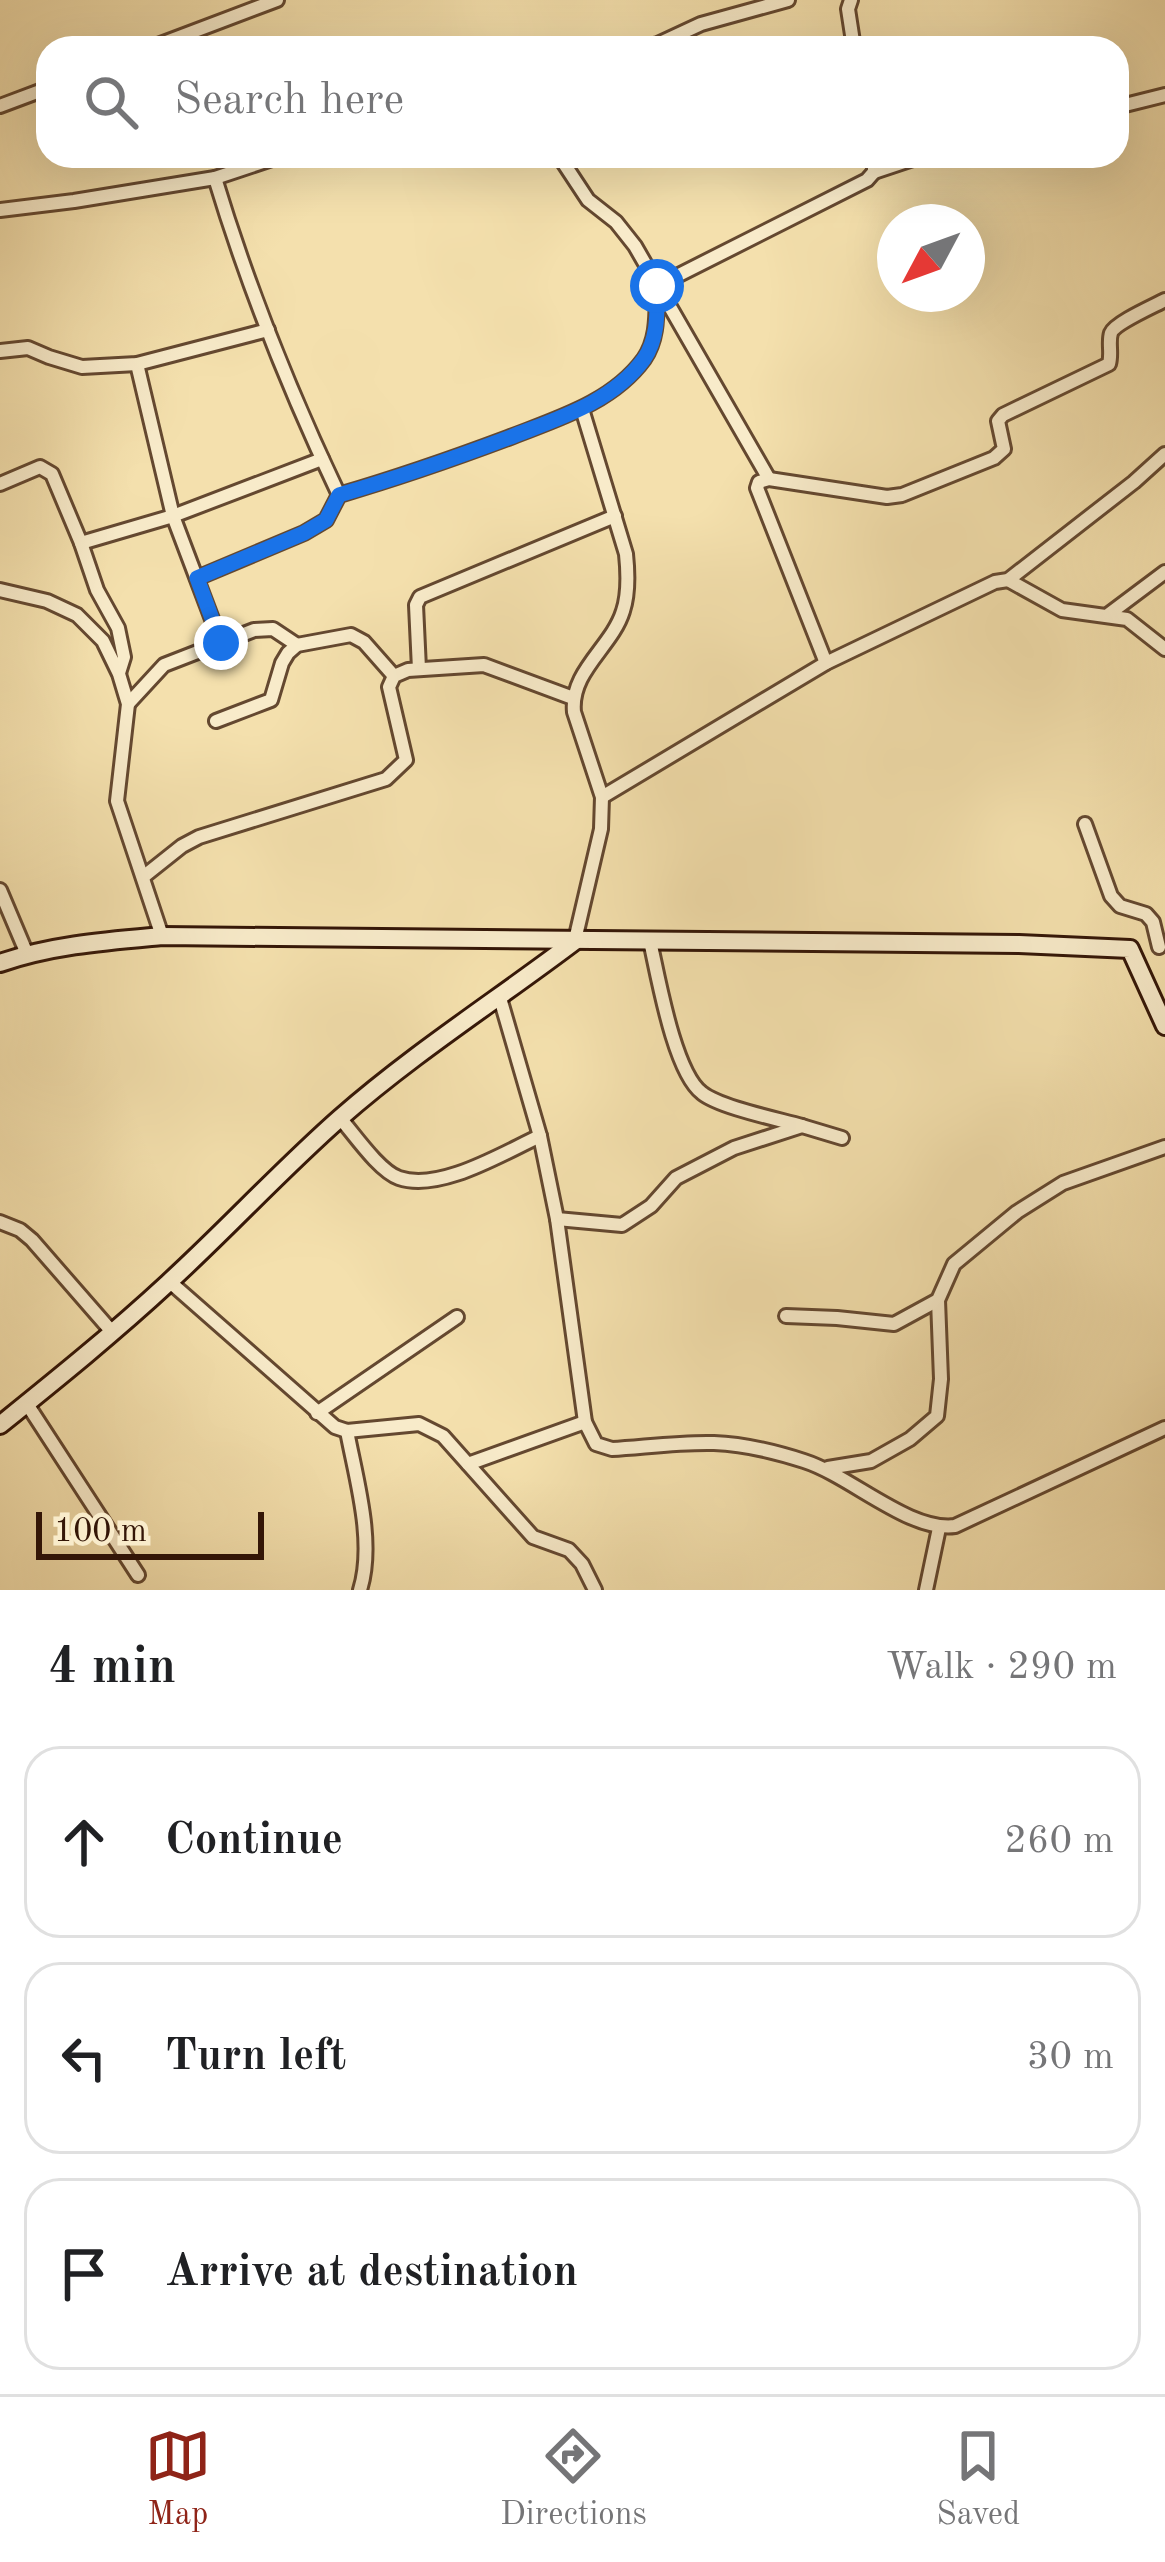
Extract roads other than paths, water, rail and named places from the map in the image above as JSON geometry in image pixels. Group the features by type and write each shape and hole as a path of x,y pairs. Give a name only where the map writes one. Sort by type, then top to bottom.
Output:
{"street":[{"path":"182,36 277,0"},
{"path":"674,36 701,23 788,0"},
{"path":"850,0 852,36"},
{"path":"0,106 36,92"},
{"path":"1129,104 1165,95"},
{"path":"0,211 215,178 245,168"},
{"path":"567,168 588,200 616,222 635,246 769,479"},
{"path":"657,286 886,168"},
{"path":"215,178 236,248 296,404 339,495"},
{"path":"197,578 315,527 326,520 339,495 427,469 582,410 644,358 656,332 657,286"},
{"path":"826,663 757,488 759,482 769,479 886,497 994,458 1004,449 998,421 1003,415 1108,364 1110,336 1116,327 1165,300"},
{"path":"0,351 28,348 82,367 137,364 268,330"},
{"path":"137,364 173,516 221,643"},
{"path":"0,1425 170,1282 394,1072 575,940 601,830 602,797 573,698 623,614 629,579 626,554 582,410"},
{"path":"602,797 826,663 1008,580 1165,454"},
{"path":"81,543 173,516 322,459"},
{"path":"0,484 40,467 52,475 97,590 118,628 124,657 119,674"},
{"path":"419,669 416,605 420,597 615,516"},
{"path":"1109,614 1165,572"},
{"path":"1008,580 1061,610 1127,619 1165,649"},
{"path":"0,590 47,602 77,616 103,641 119,674 128,704 116,801 162,936"},
{"path":"128,704 164,665 254,630 273,629 297,645"},
{"path":"216,721 271,700 282,663 297,645 351,635 364,642 394,676"},
{"path":"143,878 199,837 395,772 406,760 389,687 394,676 408,670 484,665 573,698"},
{"path":"0,963 27,953 93,942 162,936 1162,947 1145,914 1120,906 1111,896 1085,824"},
{"path":"0,890 27,953"},
{"path":"650,940 688,1079 704,1096 842,1138"},
{"path":"1130,949 1165,1026"},
{"path":"500,998 540,1136 585,1422 596,1444 612,1449 715,1443 797,1459 827,1468 918,1522 939,1528 955,1526 1165,1428"},
{"path":"340,1118 398,1178 433,1180 468,1170 540,1136"},
{"path":"556,1219 622,1225 651,1206 676,1178 734,1148 802,1126"},
{"path":"827,1468 871,1460 910,1439 937,1416 941,1379 938,1300 955,1264 1017,1213 1064,1183 1165,1147"},
{"path":"0,1222 32,1240 113,1333"},
{"path":"170,1282 335,1427 346,1431 419,1424 443,1436 532,1537 569,1550 596,1590"},
{"path":"786,1316 894,1324 938,1300"},
{"path":"317,1413 457,1317"},
{"path":"27,1403 138,1575"},
{"path":"468,1464 585,1422"},
{"path":"346,1431 363,1514 360,1590"},
{"path":"926,1590 939,1528"}]}
